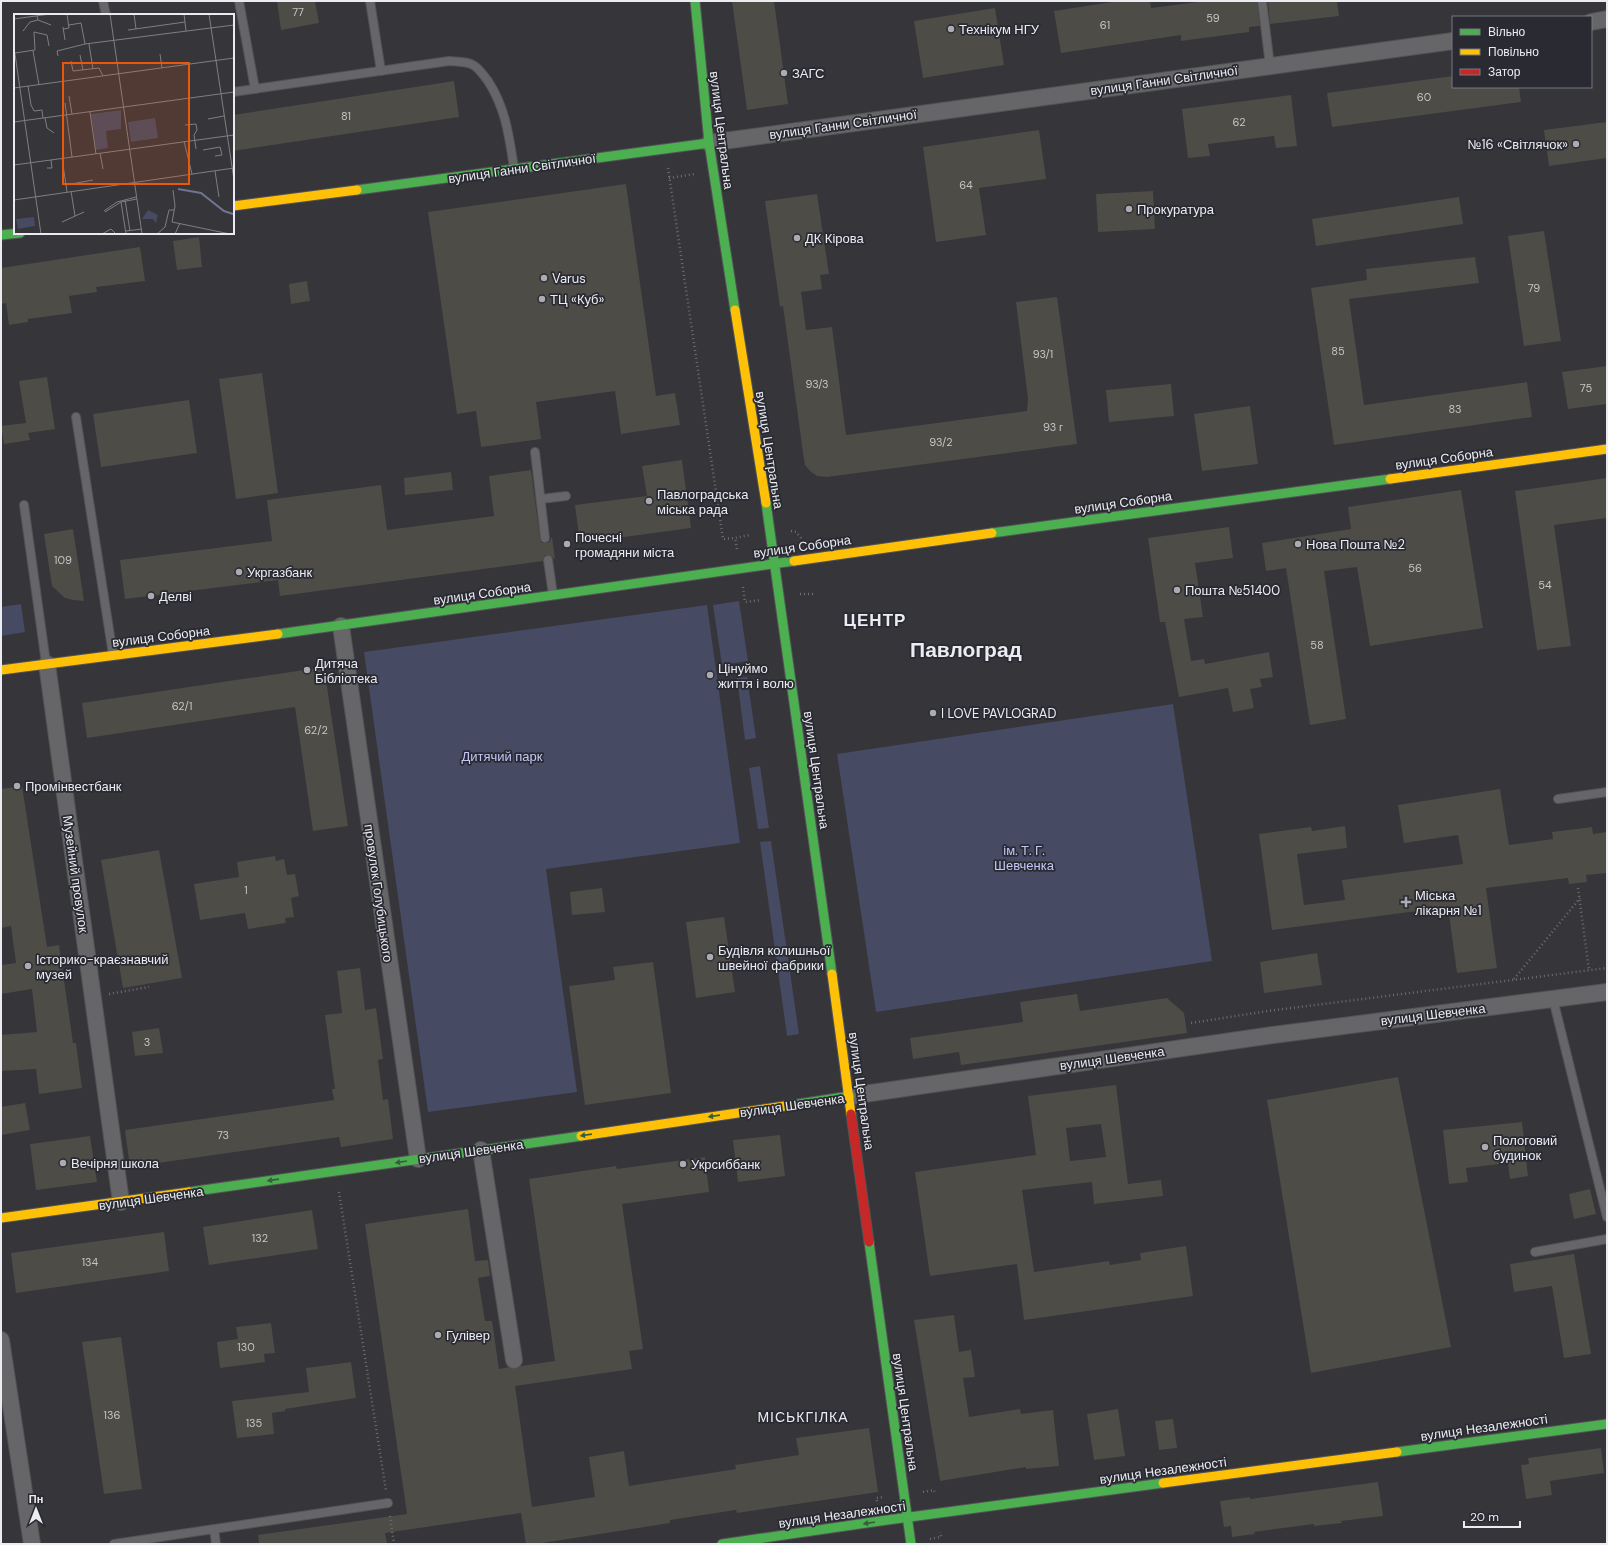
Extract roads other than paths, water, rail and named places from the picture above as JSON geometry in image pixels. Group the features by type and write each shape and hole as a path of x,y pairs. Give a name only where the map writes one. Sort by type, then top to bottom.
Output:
{"street":[{"name":"вулиця Центральна","path":"695,1 709,143 775,563 911,1544"},
{"path":"1592,22 1607,19"},
{"name":"вулиця Ганни Світличної","path":"234,206 709,143 1452,40"},
{"path":"1,235 14,234"},
{"name":"вулиця Соборна","path":"1,670 341,626 775,563 1607,449"},
{"name":"провулок Голубицького","path":"341,626 418,1159"},
{"name":"Музейний провулок","path":"47,664 121,1202"},
{"name":"вулиця Шевченка","path":"1,1218 336,1172 1273,1035 1607,992"},
{"path":"481,1150 514,1360"},
{"path":"1,1340 32,1544"},
{"name":"вулиця Незалежності","path":"722,1544 1607,1424"}],"lane":[{"path":"103,1 106,14"},
{"path":"239,1 255,89"},
{"path":"370,1 381,71"},
{"path":"1262,1 1270,66"},
{"path":"234,92 449,61 472,64 481,71 497,94 504,113 509,134 514,169"},
{"path":"76,417 113,656"},
{"path":"535,452 545,538"},
{"path":"541,499 566,496"},
{"path":"24,505 47,664"},
{"path":"548,560 553,596"},
{"path":"1558,799 1607,792"},
{"path":"1554,999 1604,1189 1607,1217"},
{"path":"1535,1252 1607,1239"},
{"path":"114,1544 388,1503"},
{"path":"214,1529 216,1544"}],"place":[{"name":"Технікум НГУ","path":"951,29"},
{"name":"ЗАГС","path":"784,73"},
{"name":"№16 «Світлячок»","path":"1576,144"},
{"name":"Прокуратура","path":"1129,209"},
{"name":"ДК Кірова","path":"797,238"},
{"name":"Varus","path":"544,278"},
{"name":"ТЦ «Куб»","path":"542,299"},
{"name":"Павлоградська міська рада","path":"649,501"},
{"name":"Почесні громадяни міста","path":"567,544"},
{"name":"Нова Пошта №2","path":"1298,544"},
{"name":"Укргазбанк","path":"239,572"},
{"name":"Пошта №51400","path":"1177,590"},
{"name":"Делві","path":"151,596"},
{"name":"Дитяча Бiблiотека","path":"307,670"},
{"name":"Цінуймо життя і волю","path":"710,675"},
{"name":"I LOVE PAVLOGRAD","path":"933,713"},
{"name":"Промінвестбанк","path":"17,786"},
{"name":"Міська лікарня №1","path":"1406,902"},
{"name":"Будівля колишньої швейної фабрики","path":"710,957"},
{"name":"Історико-краєзнавчий музей","path":"28,966"},
{"name":"Пологовий будинок","path":"1485,1147"},
{"name":"Вечірня школа","path":"63,1163"},
{"name":"Укрсиббанк","path":"683,1164"},
{"name":"Гулівер","path":"438,1335"}],"district":[{"name":"ЦЕНТР","path":"875,620"},
{"name":"Павлоград","path":"966,650"},
{"name":"МІСЬКГІЛКА","path":"803,1417"}],"park label":[{"name":"Дитячий парк","path":"502,756"},
{"name":"ім. Т. Г. Шевченка","path":"1024,858"}]}
